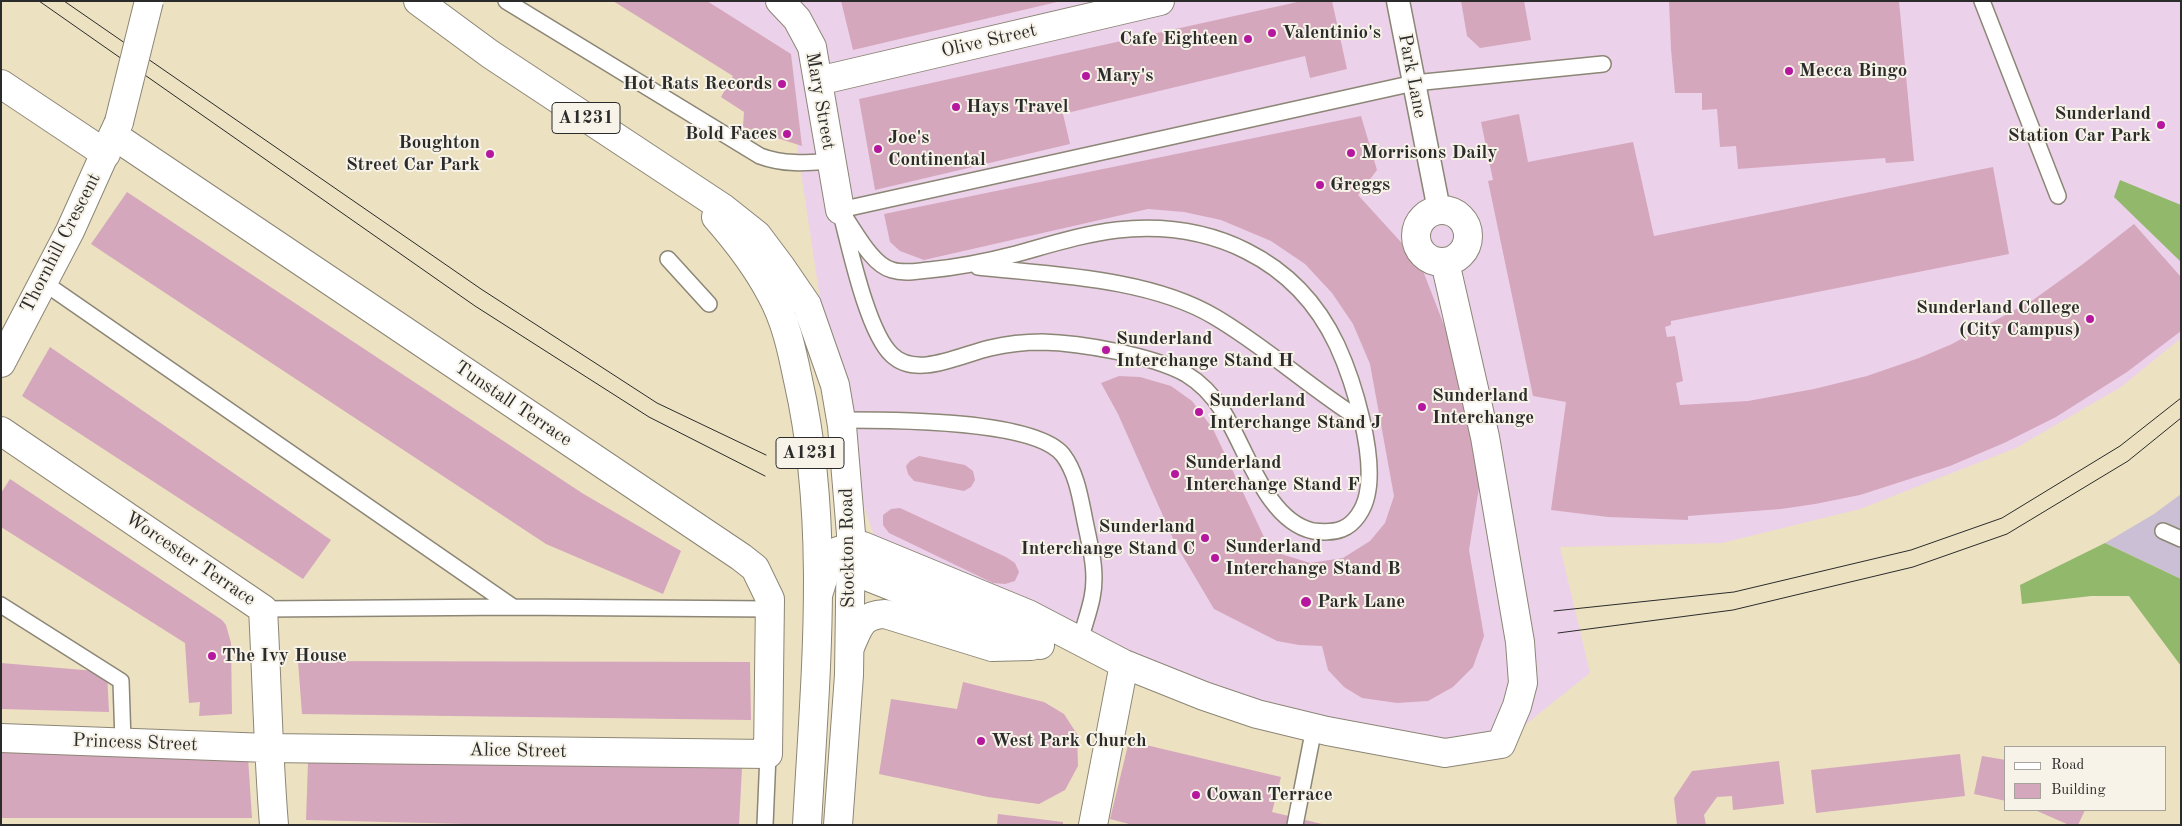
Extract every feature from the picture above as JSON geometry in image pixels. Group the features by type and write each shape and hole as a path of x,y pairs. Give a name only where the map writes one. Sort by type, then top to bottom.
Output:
{"main road":[{"name":"Thornhill Crescent","path":"1,363 70,231 112,137 149,1"},
{"name":"Stockton Road","path":"418,1 490,54 723,208 756,235 807,305 835,385 841,420 849,507 844,558 850,647 838,825"},
{"name":"Mary Street","path":"780,1 797,18 812,47 840,210"},
{"name":"Olive Street","path":"818,81 1160,1"},
{"name":"Tunstall Terrace","path":"1,84 112,137 755,568 770,599 768,754"},
{"name":"Stockton Road","path":"681,181 731,235 772,295 791,349 806,414 816,517 817,601 807,825"},
{"path":"1439,210 1455,213 1466,225 1468,233 1465,249 1453,260 1445,262 1436,262 1422,254 1416,239 1419,223 1431,212 1439,210"},
{"path":"817,601 827,566 862,546 1028,614 1124,664 1204,696 1257,714 1314,728 1445,753 1500,744 1517,706 1523,683 1520,642 1485,437 1445,262"},
{"name":"Worcester Terrace","path":"1,431 262,608 267,685 268,748 274,825"},
{"path":"849,507 859,530 868,542 882,553"},
{"path":"816,517 827,550 1040,645"},
{"path":"850,647 862,622 872,614 885,614 992,647 1080,642"},
{"path":"1093,825 1124,664"},
{"name":"Princess Street","path":"1,738 268,748"},
{"name":"Alice Street","path":"268,748 768,754"}],"street":[{"name":"Park Lane","path":"1398,1 1439,210"}],"lane":[{"path":"506,1 760,156 777,162 794,164 831,161"},
{"path":"1982,1 2058,196"},
{"path":"840,210 1414,83 1604,64"},
{"path":"840,210 875,260 885,268 907,272 969,266 1112,230 1142,228 1170,230 1223,240 1251,252 1279,270 1300,289 1316,309 1331,333 1342,356 1352,383 1361,420 1370,474 1367,497 1361,512 1350,525 1338,531 1306,530 1291,522 1278,510 1264,491 1222,411 1211,396 1200,384 1173,368 1151,360 1106,350 1040,342 1015,343 989,348 930,364 903,362 893,357 876,332 861,287 840,210"},
{"path":"668,259 709,304"},
{"path":"969,266 1092,280 1151,292 1185,303 1213,315 1247,337 1333,403 1361,420"},
{"path":"43,282 514,607"},
{"path":"841,420 938,423 1009,431 1037,438 1050,444 1062,454 1073,474 1079,493 1094,562 1092,599 1080,642"},
{"path":"2163,530 2181,539"},
{"path":"1,605 121,680 123,742"},
{"path":"262,608 770,609"},
{"path":"1295,825 1314,728"},
{"path":"765,825 768,754"}],"shaded area":[{"path":"703,1 2181,1 2181,338 2121,387 2016,448 1860,509 1722,543 1560,547 1590,673 1501,744 1314,728 1080,642 1016,647 903,620 852,472 831,372 784,59"},
{"path":"2181,494 2181,579 2105,543 2154,514"}],"green space":[{"path":"2120,180 2181,205 2181,262 2114,197"},
{"path":"2105,543 2181,579 2181,666 2129,596 2091,596 2022,604 2020,585"}],"building":[{"path":"613,1 707,1 791,54 802,146 743,127 744,112 721,97 733,76"},
{"path":"841,1 1057,1 1057,2 853,50"},
{"path":"1302,1 1332,1 1347,69 1310,78 1305,56 1063,114 1070,144 875,190 859,99"},
{"path":"1461,1 1524,1 1531,40 1480,48 1467,36"},
{"name":"Mecca Bingo","path":"1669,1 1899,1 1914,161 1886,163 1885,158 1738,169 1736,146 1720,147 1717,109 1702,110 1702,93 1675,93"},
{"name":"Sunderland College (City Campus)","path":"1519,114 1528,162 1633,142 1654,236 1993,167 2009,254 1671,321 1671,325 1665,327 1667,337 1675,336 1683,381 1676,383 1680,405 1748,401 1814,389 1867,376 1919,358 1952,344 2033,300 2134,224 2181,277 2181,331 2127,372 2056,417 2004,443 1950,466 1860,495 1781,509 1688,516 1688,520 1608,517 1551,510 1566,402 1533,396 1488,181 1493,180 1481,122"},
{"name":"Sunderland Interchange","path":"1361,116 1377,170 1358,195 1420,263 1459,364 1472,441 1481,475 1469,550 1484,636 1473,667 1453,687 1428,701 1397,703 1362,698 1344,687 1328,670 1322,646 1299,645 1277,641 1214,609 1175,543 1118,414 1101,383 1119,376 1140,377 1171,386 1192,401 1213,429 1265,539 1278,553 1310,563 1343,558 1370,541 1385,523 1394,496 1370,364 1353,324 1332,293 1305,264 1271,241 1221,220 1184,212 1148,209 924,260 900,251 890,242 884,214"},
{"path":"127,192 582,493 681,551 663,594 546,544 91,244"},
{"path":"50,347 331,540 303,579 22,396"},
{"path":"919,456 965,465 973,471 975,480 971,487 964,491 914,481 908,474 906,466 910,461"},
{"path":"10,479 222,620 226,625 231,643 232,714 199,716 200,702 189,703 185,643 1,527 1,493"},
{"path":"900,508 1006,557 1015,563 1019,572 1015,581 1005,584 993,583 889,533 883,525 883,515 891,509"},
{"path":"298,661 750,662 751,720 302,714"},
{"path":"1,663 107,672 109,712 1,709"},
{"name":"West Park Church","path":"963,682 1044,702 1064,714 1077,734 1078,766 1065,790 1039,804 988,797 879,774 891,699 957,709"},
{"name":"Cowan Terrace","path":"1129,741 1281,777 1272,812 1326,825 1133,825 1110,819"},
{"path":"1,752 248,757 252,818 1,818"},
{"path":"1960,754 1965,796 1816,813 1811,770"},
{"path":"1982,756 2004,760 2004,801 1974,794"},
{"path":"1779,761 1784,804 1733,810 1732,796 1717,797 1704,815 1706,825 1677,825 1674,798 1692,771"},
{"path":"308,762 742,768 739,825 506,825 306,820"},
{"path":"2037,811 2085,811 2078,825 2069,825"},
{"path":"998,814 1063,822 1063,825 997,825"}],"tram line":[{"path":"39,1 475,306 649,417 765,476"},
{"path":"64,1 481,289 657,403 766,455"},
{"path":"1554,611 1734,592 1911,550 2002,518 2120,446 2181,398"},
{"path":"1558,633 1733,610 1913,567 2007,534 2128,461 2181,418"}],"place":[{"name":"Valentinio's","path":"1272,33"},
{"name":"Cafe Eighteen","path":"1248,39"},
{"name":"Mecca Bingo","path":"1789,71"},
{"name":"Mary's","path":"1086,76"},
{"name":"Hot Rats Records","path":"782,84"},
{"name":"Hays Travel","path":"956,107"},
{"name":"Sunderland Station Car Park","path":"2161,125"},
{"name":"Bold Faces","path":"787,134"},
{"name":"Joe's Continental","path":"878,149"},
{"name":"Morrisons Daily","path":"1351,153"},
{"name":"Boughton Street Car Park","path":"490,154"},
{"name":"Greggs","path":"1320,185"},
{"name":"Sunderland College (City Campus)","path":"2090,319"},
{"name":"Sunderland Interchange Stand H","path":"1106,350"},
{"name":"Sunderland Interchange","path":"1422,407"},
{"name":"Sunderland Interchange Stand J","path":"1199,412"},
{"name":"Sunderland Interchange Stand F","path":"1175,474"},
{"name":"Sunderland Interchange Stand C","path":"1205,538"},
{"name":"Sunderland Interchange Stand B","path":"1215,558"},
{"name":"Park Lane","path":"1306,602"},
{"name":"The Ivy House","path":"212,656"},
{"name":"West Park Church","path":"981,741"},
{"name":"Cowan Terrace","path":"1196,795"}]}
